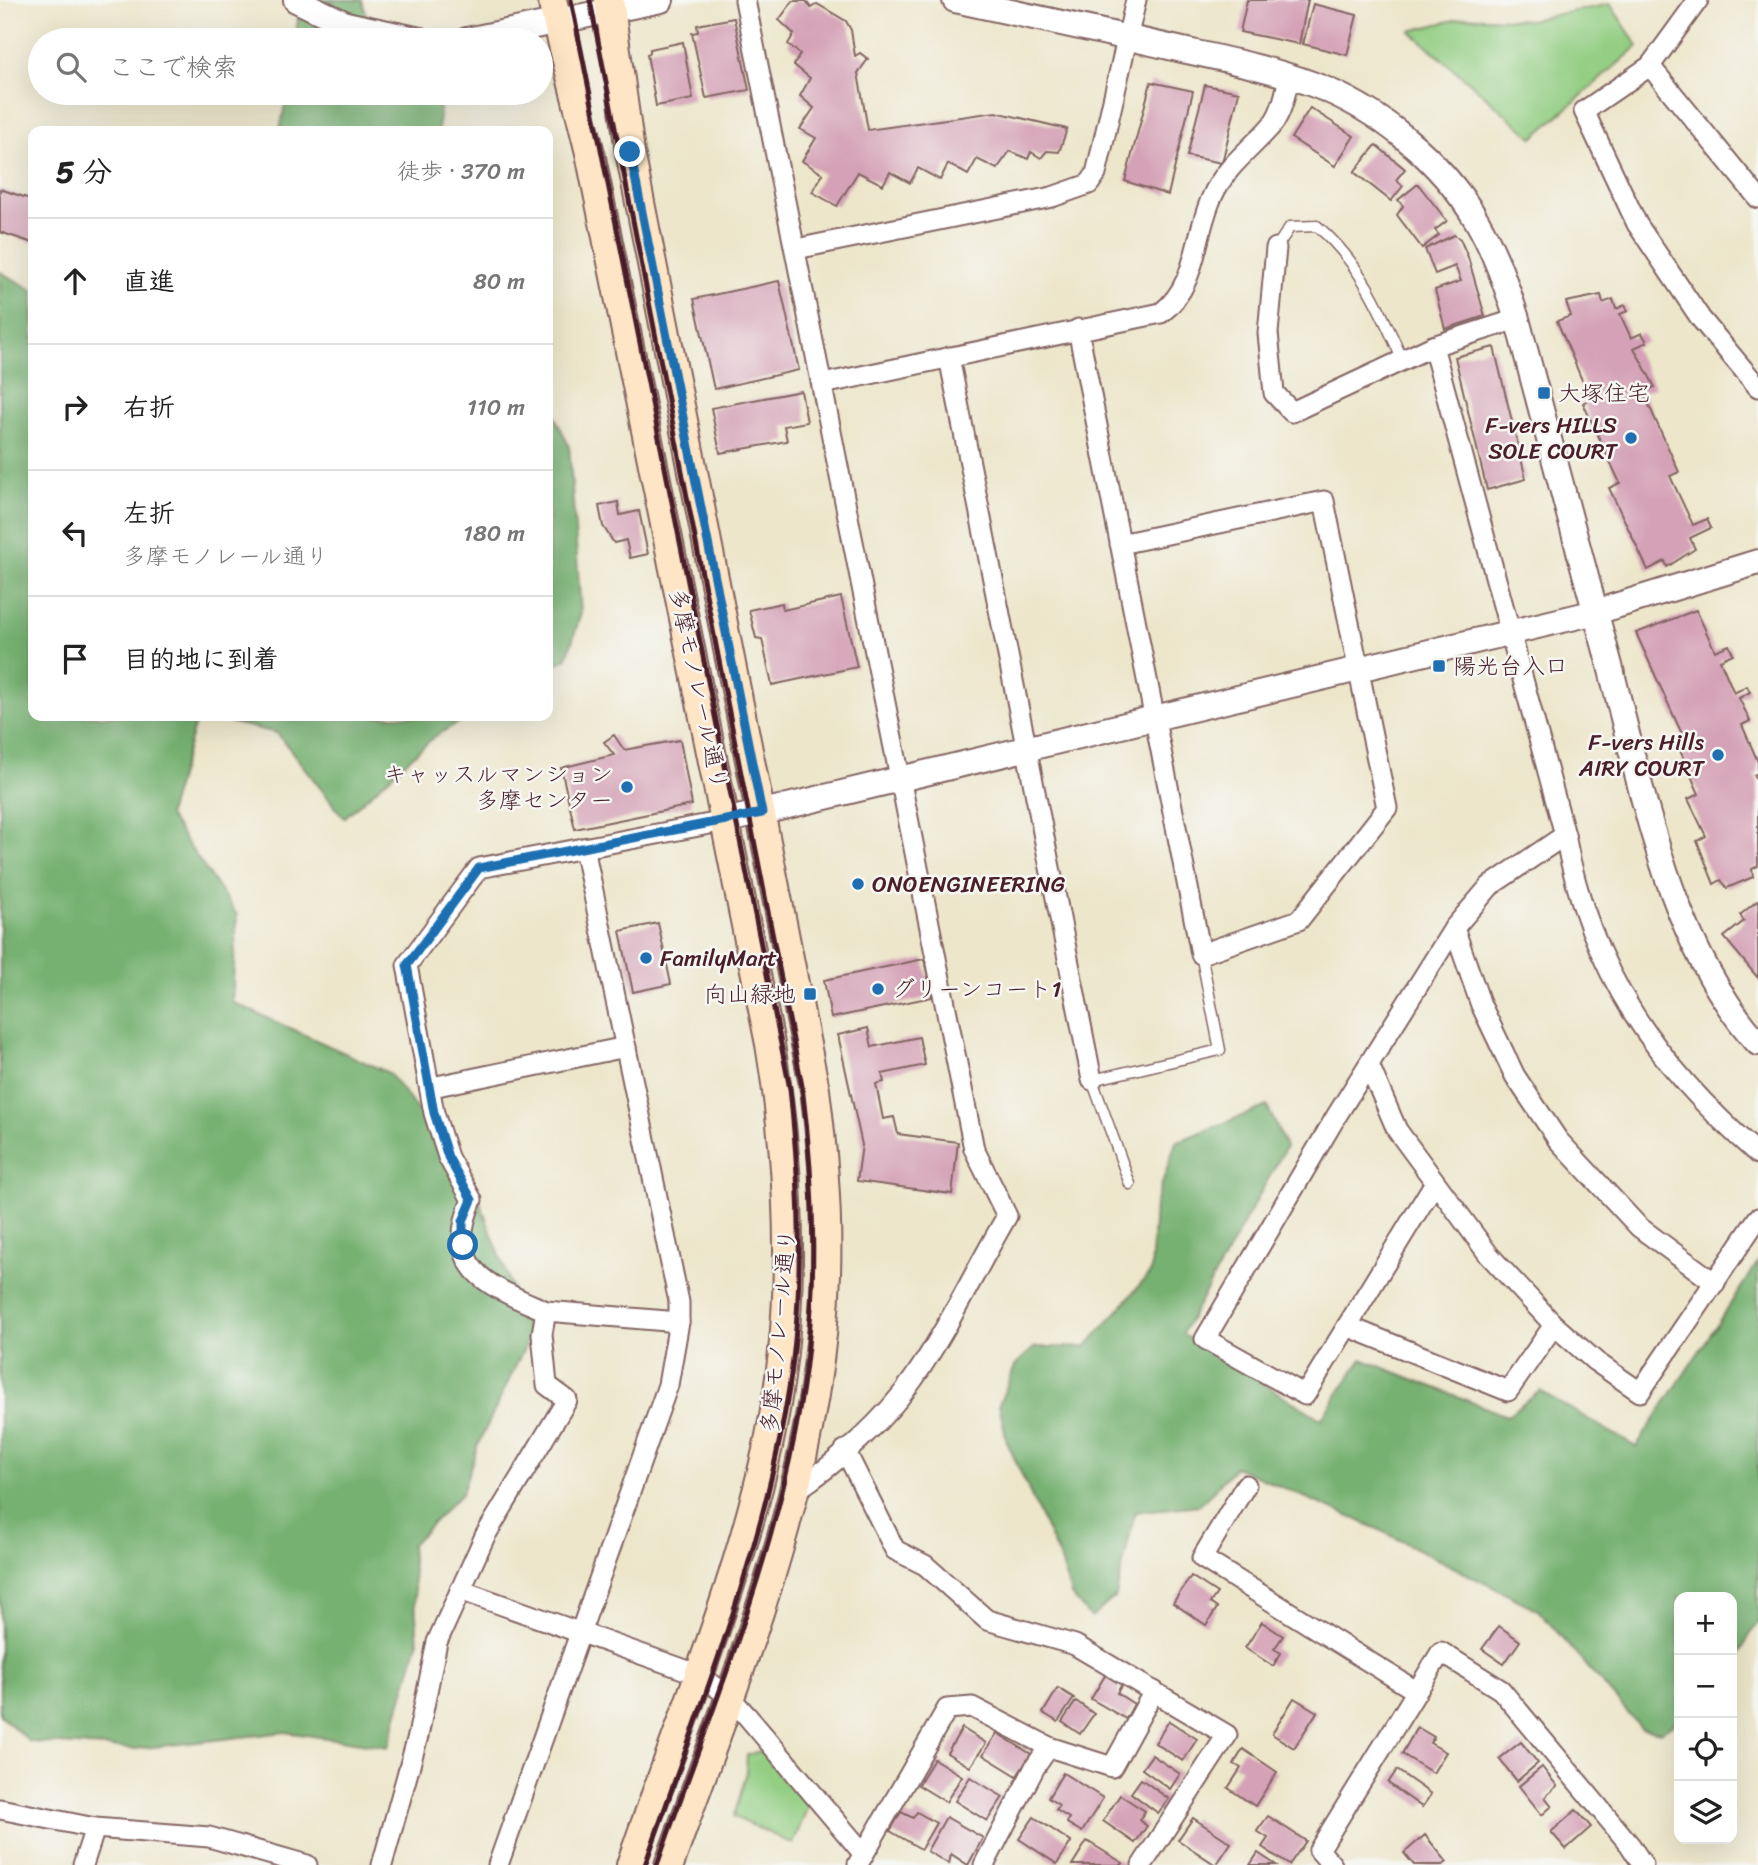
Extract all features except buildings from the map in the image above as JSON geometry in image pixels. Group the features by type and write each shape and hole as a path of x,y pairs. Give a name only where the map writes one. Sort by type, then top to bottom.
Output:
{"main road":[{"name":"多摩モノレール通り","path":"610,5 630,152 815,1090 826,1210 826,1275 821,1346 795,1491 729,1696 669,1865"},
{"name":"多摩モノレール通り","path":"554,11 590,153 726,821 778,1096 789,1212 788,1276 768,1444 748,1525 631,1865"}],"street":[{"path":"296,0 346,24 364,28"},
{"path":"503,28 554,11 661,0"},
{"path":"745,0 974,1149 1007,1216 914,1378 886,1412 818,1476 795,1491"},
{"path":"955,0 1289,76 1315,85 1374,116 1400,134 1441,173 1476,220 1498,263 1517,319 1647,806 1681,915 1722,1000 1758,1043"},
{"path":"796,249 1052,197 1089,184 1096,174 1136,0"},
{"path":"1698,0 1650,66 1584,111 1637,225 1700,318 1758,387"},
{"path":"1650,66 1758,198"},
{"path":"823,384 1161,313 1172,305 1191,269 1212,196 1227,170 1272,125 1285,96 1289,76"},
{"path":"1276,248 1268,333 1274,393 1292,412 1433,346 1517,319"},
{"path":"1078,329 1201,954 1299,920 1387,808 1324,501 1121,544"},
{"path":"1433,346 1587,919 1604,961 1659,1053 1708,1110 1758,1154"},
{"path":"949,357 1092,1080"},
{"path":"679,1322 546,1311 479,1278 471,1265 463,1245 463,1221 472,1200 448,1157 434,1113 432,1087 407,965 479,868 726,821 1026,750 1596,612 1758,562"},
{"path":"1434,1184 1305,1395 1205,1339 1454,928 1490,886 1565,835"},
{"path":"498,1865 668,1385 679,1322 679,1302 584,848"},
{"path":"1454,928 1481,1005 1515,1076 1558,1140 1639,1227 1715,1283"},
{"path":"432,1087 626,1047"},
{"path":"1369,1065 1397,1130 1434,1184 1489,1255 1554,1325 1595,1361 1640,1392 1758,1218"},
{"path":"382,1865 418,1736 437,1642 485,1536 567,1400 547,1385 542,1334 546,1311"},
{"path":"1347,1326 1508,1391 1554,1325"},
{"path":"845,1450 895,1550 925,1565 987,1620 1076,1645 1227,1735 1142,1865"},
{"path":"1246,1485 1202,1558 1416,1691"},
{"path":"460,1590 697,1674 729,1696 860,1859 947,1709 972,1706 1049,1747 1112,1767 1154,1691"},
{"path":"1332,1865 1319,1850 1441,1652 1501,1690 1630,1845 1643,1865"},
{"path":"984,1865 1013,1806 1049,1747"},
{"path":"0,1809 95,1828 209,1837 307,1865"},
{"path":"83,1865 95,1828"}],"lane":[{"path":"1276,248 1290,228 1317,226 1336,242 1366,282 1403,361"},
{"path":"1130,1184 1092,1080 1220,1049 1201,954"}],"green space":[{"path":"301,0 362,0 370,28 297,28"},
{"path":"1610,4 1638,46 1533,138 1410,31 1466,17 1529,20"},
{"path":"285,105 440,105 438,126 281,126"},
{"path":"0,272 28,287 28,721 196,721 168,815 237,915 232,1002 389,1073 472,1181 530,1336 477,1447 462,1493 411,1545 418,1643 388,1747 285,1732 135,1749 30,1742 0,1715"},
{"path":"553,412 569,446 581,613 567,658 553,666"},
{"path":"225,721 461,721 434,737 344,818 277,733"},
{"path":"1267,1106 1286,1147 1182,1334 1321,1419 1362,1359 1507,1416 1540,1391 1636,1447 1758,1262 1758,1621 1737,1658 1737,1592 1674,1592 1674,1723 1661,1732 1641,1728 1538,1610 1378,1529 1235,1467 1200,1505 1135,1512 1116,1596 1091,1618 1071,1595 1062,1564 1007,1442 999,1404 1016,1364 1035,1347 1086,1347 1151,1272 1155,1204 1176,1142"},
{"path":"760,1751 808,1806 793,1844 734,1817 746,1775 747,1755"}],"railway":[{"path":"571,0 790,1089 799,1208 796,1327 786,1406 774,1465 760,1523 725,1638 645,1865"},
{"path":"590,0 802,1086 812,1216 808,1346 799,1413 785,1479 748,1609 657,1865"}],"place":[{"name":"大塚住宅","path":"1544,393"},
{"name":"F-vers HILLS SOLE COURT","path":"1631,438"},
{"name":"陽光台入口","path":"1439,666"},
{"name":"F-vers Hills AIRY COURT","path":"1718,755"},
{"name":"キャッスルマンション 多摩センター","path":"627,787"},
{"name":"ONOENGINEERING","path":"858,884"},
{"name":"FamilyMart","path":"646,958"},
{"name":"グリーンコート1","path":"878,989"},
{"name":"向山緑地","path":"810,994"}],"route":[{"path":"463,1245 463,1221 472,1200 448,1157 434,1113 432,1087 407,965 479,868 762,813 630,152"}]}
